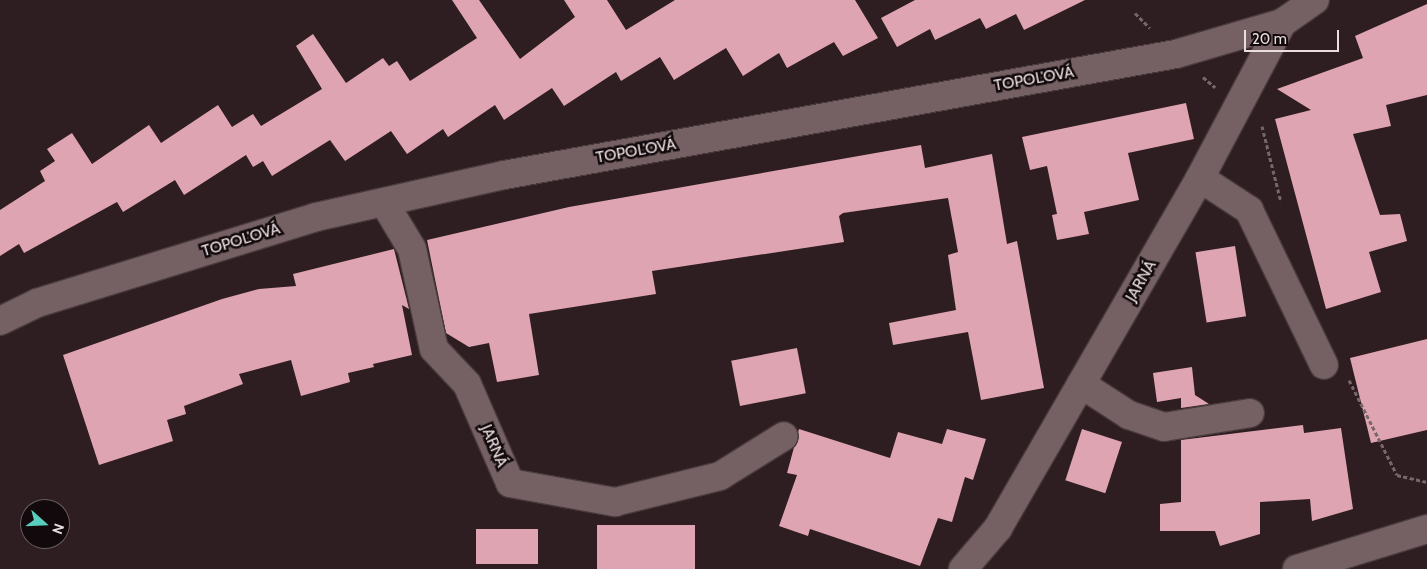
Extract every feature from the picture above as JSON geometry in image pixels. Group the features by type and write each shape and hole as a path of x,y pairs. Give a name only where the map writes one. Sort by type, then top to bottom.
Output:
{"street":[{"path":"1282,23 1315,0"},
{"name":"JARNÁ","path":"963,569 998,528 1200,178 1282,23"},
{"name":"TOPOĽOVÁ","path":"0,321 37,304 316,217 385,204 504,175 1176,54 1282,23"},
{"path":"1200,178 1249,210 1324,365"},
{"name":"JARNÁ","path":"385,204 412,249 434,349 467,384 510,483 615,502 720,476 784,436"},
{"path":"1081,384 1129,415 1164,427 1250,413"},
{"path":"1297,569 1427,529"}],"building":[{"path":"452,0 479,0 520,59 575,17 564,0 607,0 626,30 675,0 855,0 878,38 843,56 834,42 787,68 779,53 743,76 726,48 674,80 660,57 621,81 616,72 564,106 552,88 504,120 495,105 448,137 443,129 407,154 391,131 345,161 330,140 272,176 263,161 253,167 246,155 184,195 175,180 123,212 117,202 24,253 19,244 0,256 0,210 45,181 40,171 55,161 47,149 72,133 92,164 149,125 161,143 218,105 232,127 253,114 261,126 322,89 296,46 313,34 346,83 383,58 389,66 397,61 410,81 477,38"},
{"path":"915,0 1085,0 1024,30 1016,14 986,29 980,18 935,40 930,29 897,47 881,18"},
{"path":"1427,4 1427,95 1386,105 1391,126 1353,134 1380,215 1400,214 1407,241 1369,252 1381,292 1326,309 1275,119 1311,110 1277,89 1363,58 1355,36"},
{"path":"1186,103 1194,139 1128,153 1139,200 1084,212 1089,234 1057,240 1052,215 1057,214 1047,166 1030,170 1022,137"},
{"path":"921,145 925,168 992,154 1007,244 1017,241 1044,388 981,400 968,332 893,345 889,323 956,310 948,255 958,252 948,198 843,213 839,216 844,242 652,271 656,294 529,314 539,375 497,382 489,343 469,347 446,333 427,240 569,207"},
{"path":"1235,246 1246,316 1207,322 1195,252"},
{"path":"394,249 409,309 402,305 412,355 373,364 374,367 348,373 350,382 301,396 291,360 239,374 243,384 184,406 186,414 167,420 173,441 99,465 63,355 222,299 259,289 296,286 293,274"},
{"path":"1427,339 1427,430 1371,443 1350,358"},
{"path":"797,348 806,393 740,406 731,361"},
{"path":"1192,367 1195,395 1209,404 1181,408 1181,398 1157,402 1153,373"},
{"path":"1303,425 1304,433 1341,428 1353,509 1312,521 1310,499 1260,502 1260,534 1220,546 1215,531 1160,531 1160,504 1181,502 1181,440"},
{"path":"799,429 890,458 898,432 942,444 947,429 986,439 973,480 965,477 952,522 938,518 920,566 810,529 808,536 779,526 797,475 787,473"},
{"path":"1082,429 1122,442 1105,493 1065,480"},
{"path":"597,525 695,525 695,569 597,569"},
{"path":"476,529 538,529 538,564 476,564"}]}
